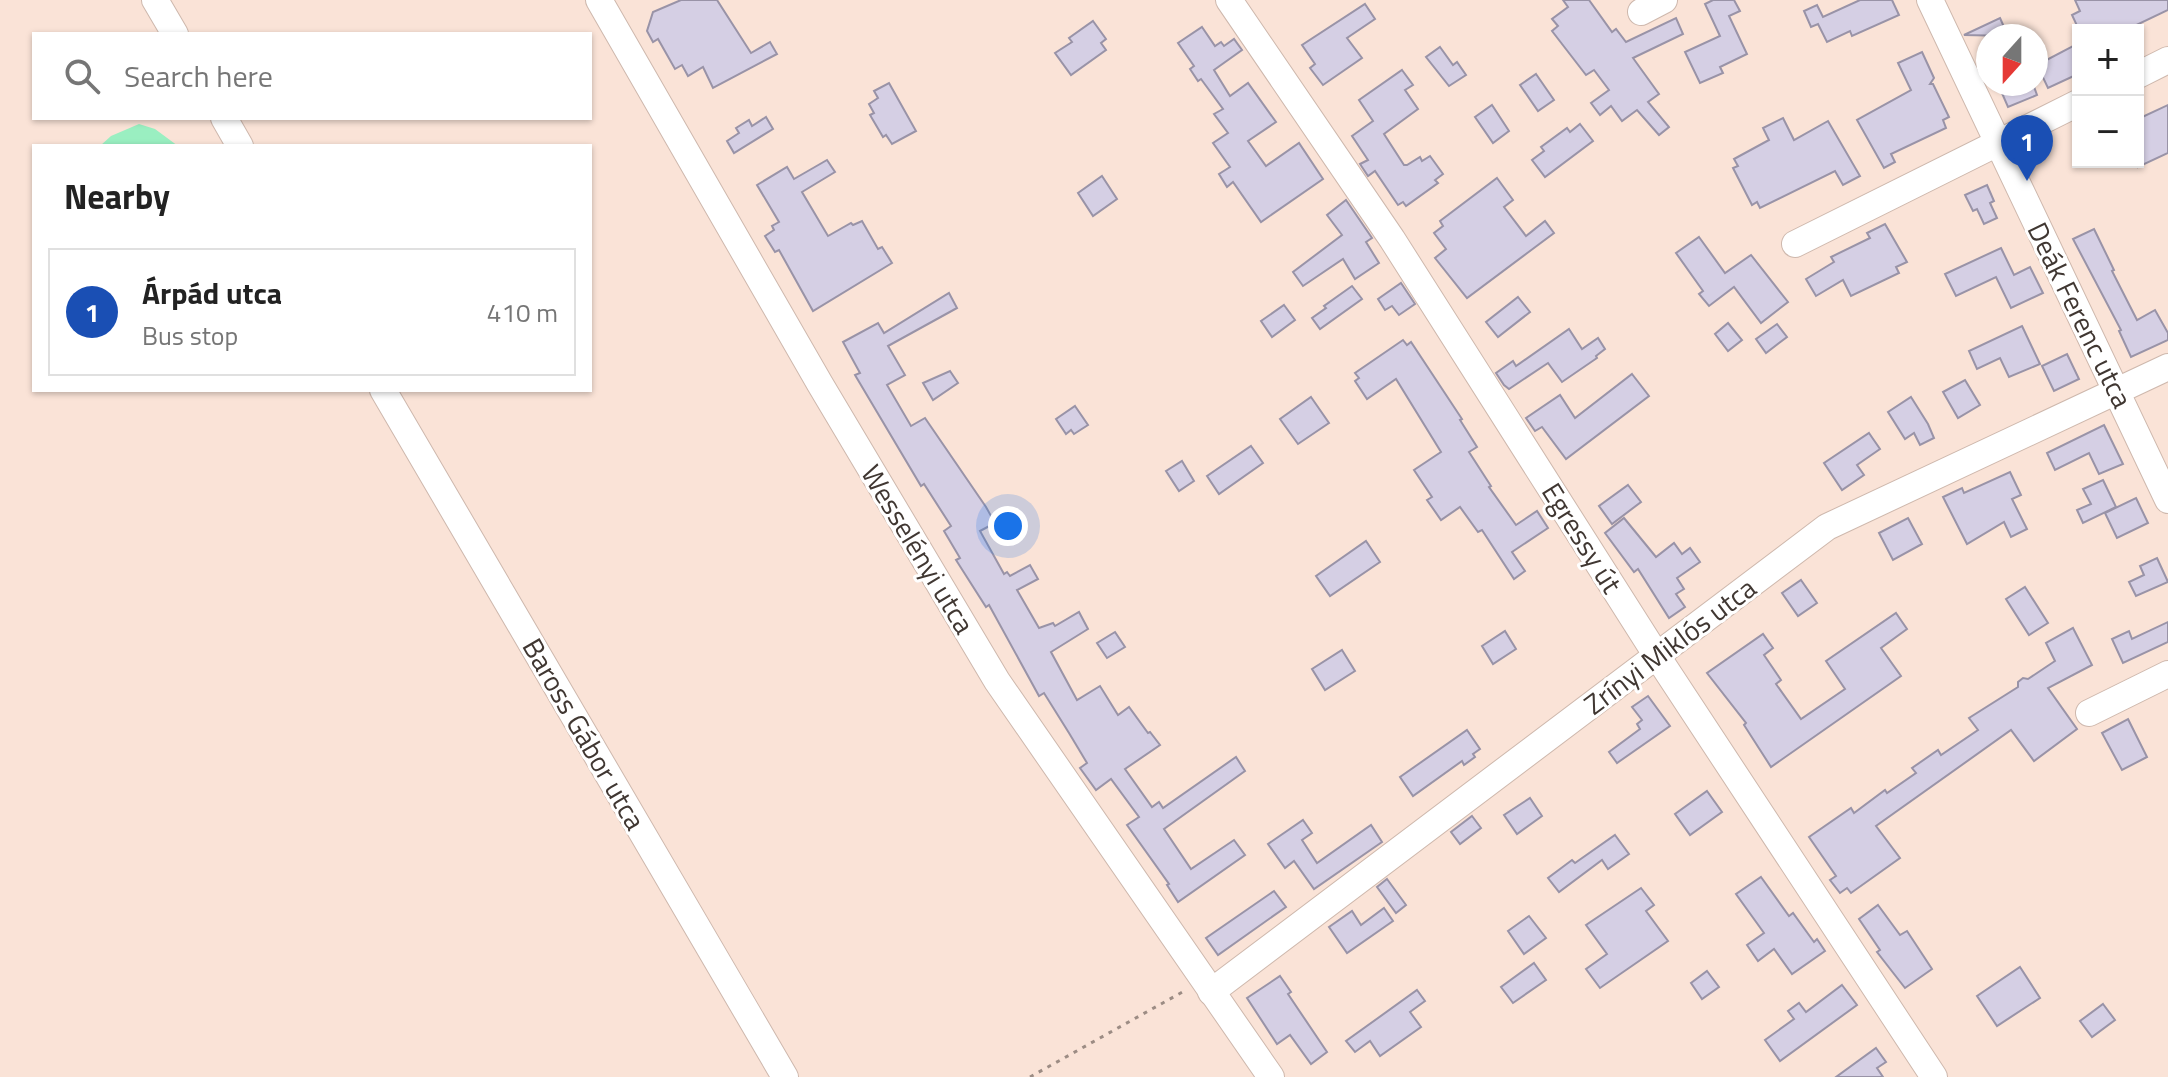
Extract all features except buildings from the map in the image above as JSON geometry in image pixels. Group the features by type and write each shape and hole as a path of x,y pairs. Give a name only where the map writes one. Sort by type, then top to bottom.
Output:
{"street":[{"path":"155,0 174,32"},
{"name":"Wesselényi utca","path":"599,0 820,384 997,681 1271,1077"},
{"name":"Egressy út","path":"1229,0 1392,239 1657,656 1934,1077"},
{"path":"1641,12 1664,0"},
{"name":"Deák Ferenc utca","path":"1930,0 2168,500"},
{"path":"2144,72 2168,60"},
{"path":"1795,244 2072,106"},
{"path":"225,120 239,144"},
{"name":"Zrínyi Miklós utca","path":"1207,986 1657,656 1827,527 2168,367"},
{"name":"Baross Gábor utca","path":"384,392 785,1077"},
{"path":"2089,713 2168,674"}],"path":[{"path":"1030,1077 1207,986"}],"green space":[{"path":"139,124 155,129 175,144 102,144 111,136"}],"place":[{"name":"Árpád utca","path":"2027,181"}]}
